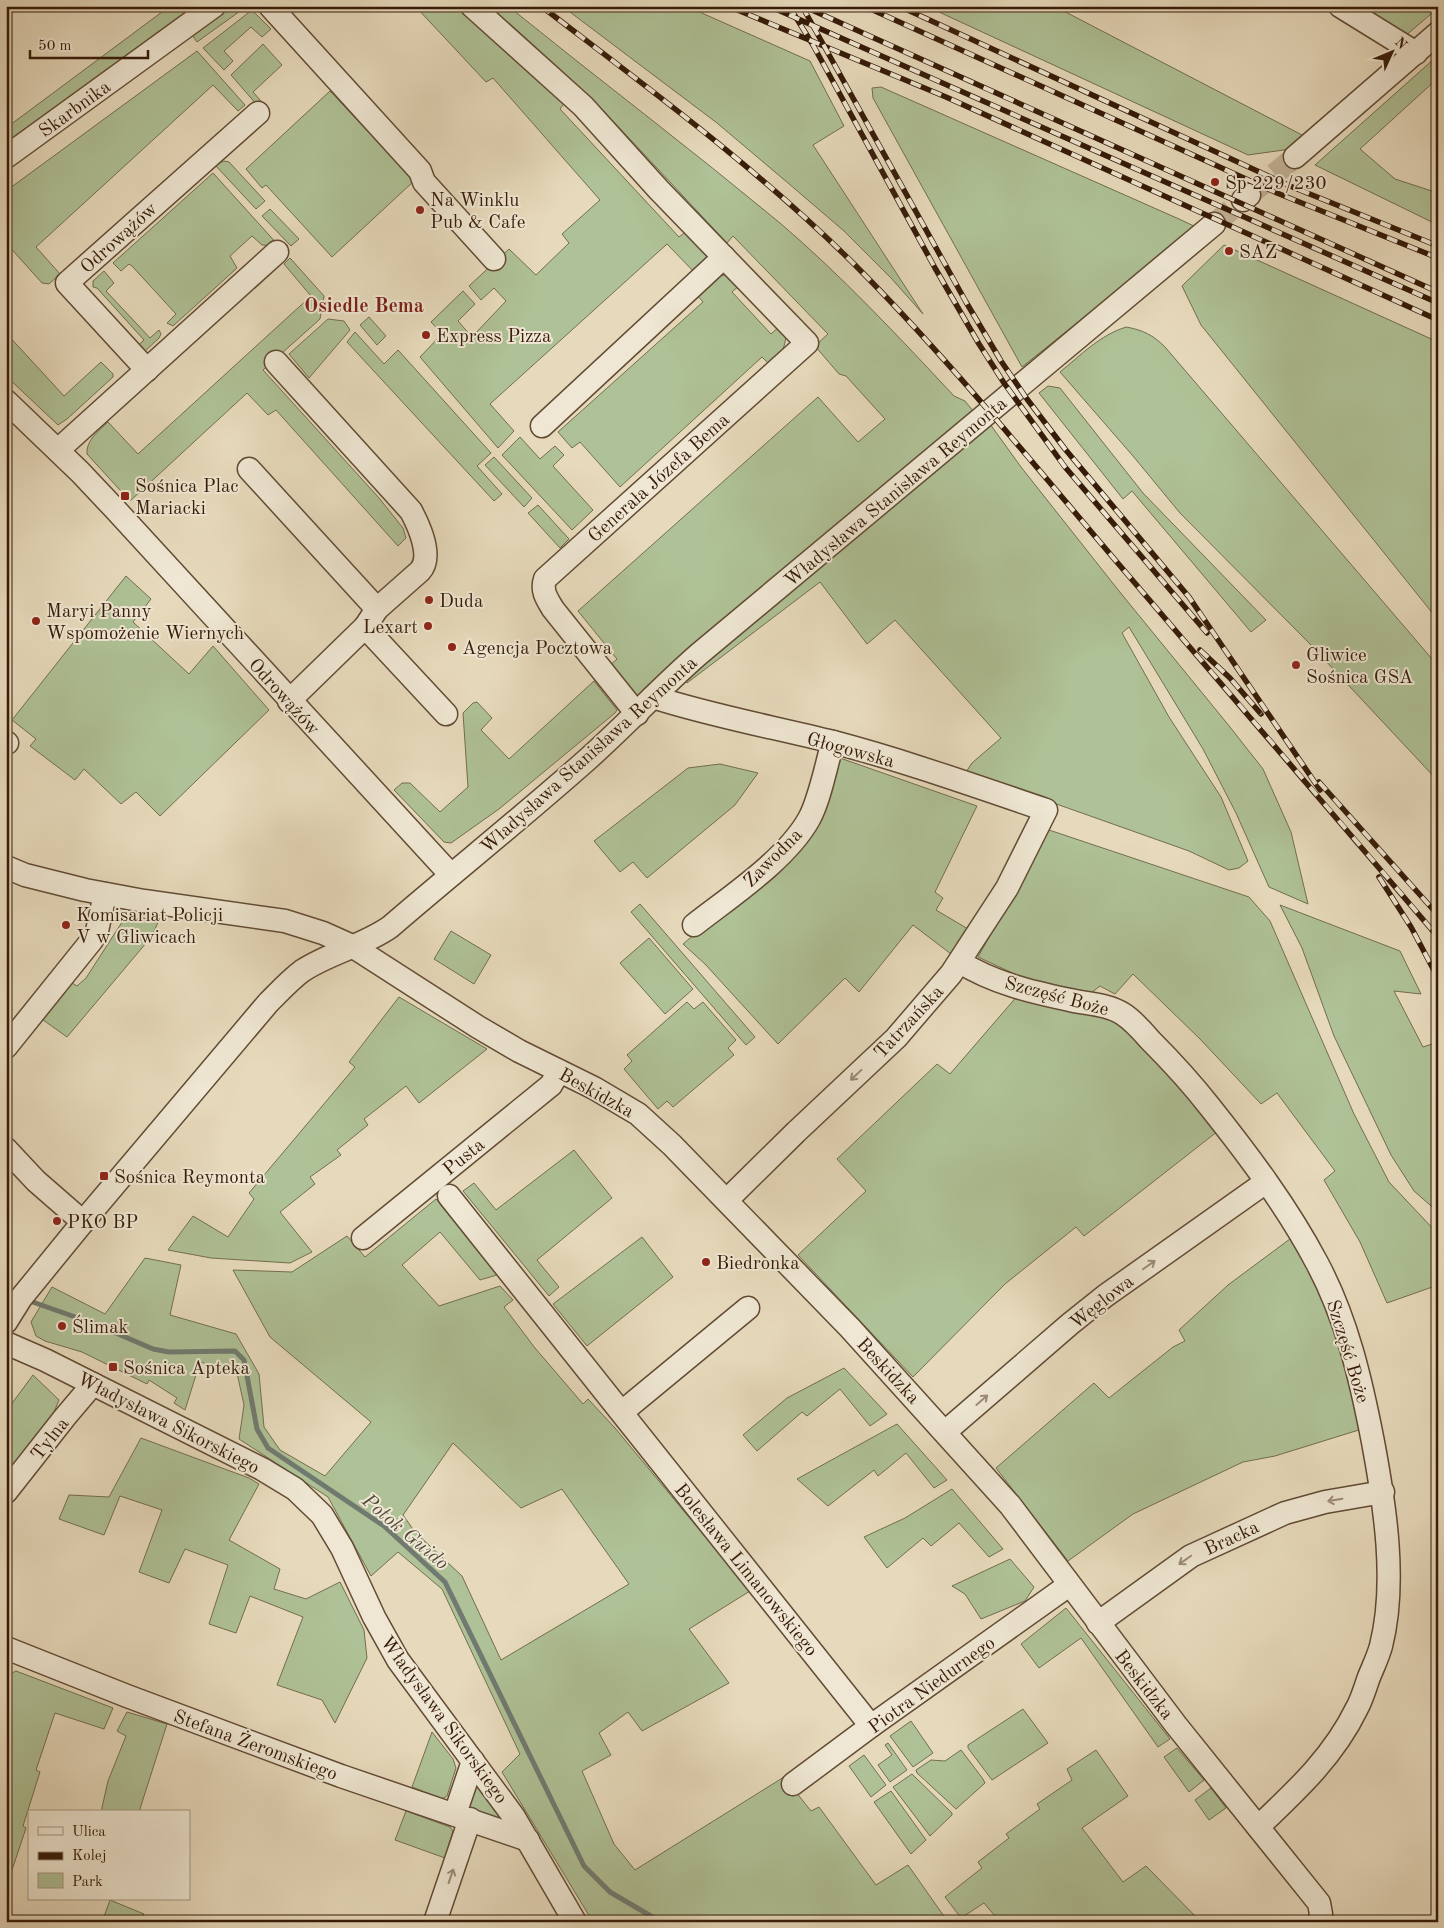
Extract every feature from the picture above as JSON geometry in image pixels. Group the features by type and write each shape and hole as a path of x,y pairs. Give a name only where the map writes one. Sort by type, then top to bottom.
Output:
{"street":[{"name":"Skarbnika","path":"6,157 214,6"},
{"path":"270,6 420,171 424,182 494,259"},
{"name":"Generała Józefa Bema","path":"472,6 583,106 659,190 807,343 545,579 545,596 553,609 636,714"},
{"path":"1340,6 1416,54"},
{"path":"1295,157 1438,33"},
{"name":"Odrowążów","path":"147,370 67,283 258,114"},
{"name":"Władysława Stanisława Reymonta","path":"10,1316 83,1222 268,1003 302,971 379,935 390,927 547,796 699,654 1214,224"},
{"path":"58,450 277,252"},
{"path":"542,426 724,257"},
{"path":"276,362 411,511 419,525 426,554 424,567 289,701"},
{"name":"Odrowążów","path":"6,401 58,450 114,508 450,875"},
{"path":"250,469 446,714"},
{"name":"Głogowska","path":"653,697 707,714 832,742 944,776 1046,810"},
{"name":"Zawodna","path":"694,925 753,878 800,833 809,818 815,802 832,742"},
{"name":"Tatrzańska","path":"727,1200 896,1038 960,962 1007,888 1046,810"},
{"name":"Beskidzka","path":"6,868 25,875 105,894 285,921 316,930 352,946 478,1027 594,1088 638,1114 672,1144 850,1328 1010,1506 1098,1623 1319,1902 1320,1915"},
{"path":"6,1047 92,940 97,931 105,894"},
{"name":"Szczęść Boże","path":"960,962 983,975 1008,984 1043,994 1112,1009 1124,1014 1150,1039 1196,1090 1266,1182 1291,1218 1318,1263 1347,1330 1366,1407 1383,1492 1387,1535 1388,1595 1386,1625 1381,1649 1357,1708 1340,1738 1303,1784 1258,1827"},
{"name":"Pusta","path":"363,1238 551,1085 559,1071"},
{"path":"6,1149 36,1182 83,1222"},
{"name":"Węglowa","path":"945,1432 1105,1296 1266,1182"},
{"name":"Bolesława Limanowskiego","path":"449,1196 871,1726"},
{"path":"622,1412 748,1308"},
{"name":"Władysława Sikorskiego","path":"6,1343 262,1468 311,1502 332,1530 374,1617 398,1660 502,1800 528,1840 574,1922"},
{"name":"Tylna","path":"6,1492 93,1384"},
{"name":"Bracka","path":"1098,1623 1191,1556 1285,1512 1325,1502 1383,1492"},
{"name":"Piotra Niedurnego","path":"793,1784 871,1726 1070,1585"},
{"name":"Stefana Żeromskiego","path":"6,1648 127,1696 341,1776 463,1816 528,1840"},
{"path":"435,1922 463,1816 473,1762"}],"green space":[{"path":"170,6 194,6 197,9 13,142 10,140 6,143 6,128"},
{"path":"229,6 247,6 197,42 190,32"},
{"path":"415,6 457,6 566,101 560,109 679,237 687,231 715,260 697,275 667,244 490,404 514,431 498,448 420,357 442,334 431,322 463,291 475,304 458,321 472,337 506,301 494,288 481,300 469,286 509,249 536,275 569,243 562,234 600,200 493,78 486,82"},
{"path":"486,6 508,6 780,223 848,285 954,396 965,401 974,412 639,696 629,694 608,667 617,659 578,611 818,397 858,442 885,419 846,376 839,374 815,346 828,334 733,236 727,243 599,106"},
{"path":"562,6 686,6 810,61 844,126 813,145 923,314 891,278 844,231 788,183 717,123"},
{"path":"926,6 1054,6 1304,136 1291,149 1248,155"},
{"path":"1354,6 1438,6 1438,8 1404,37"},
{"path":"252,10 271,29 262,37 251,27 224,51 233,61 224,70 203,48"},
{"path":"263,44 282,65 253,92 261,101 257,105 231,75"},
{"path":"197,51 245,105 238,111 213,85 36,247 60,274 49,284 42,283 6,243 6,214 11,210 6,204 6,191"},
{"path":"1435,58 1438,61 1438,78 1360,149 1395,179 1438,193 1438,225 1315,165"},
{"path":"881,87 1196,227 1022,367 873,98 872,88"},
{"path":"330,91 414,181 332,257 266,185 262,188 246,169"},
{"path":"224,161 229,162 265,201 256,209 215,165"},
{"path":"213,173 279,246 262,245 252,236 230,256 237,268 173,326 167,323 176,314 132,266 129,264 121,271 113,263"},
{"path":"270,209 299,239 291,246 262,216"},
{"path":"1224,245 1438,342 1438,620 1201,325 1182,286"},
{"path":"290,258 324,296 320,319 263,370 379,498 403,528 406,538 398,546 276,410 268,415 247,393 130,501 87,454 91,440 108,422 138,454 311,296 284,264"},
{"path":"104,271 114,283 106,291 150,338 159,330 161,334 141,355 134,349 144,340 97,288 93,287 93,281"},
{"path":"721,275 732,276 741,284 732,292 771,334 780,326 786,334 782,352 770,365 762,357 620,487 580,442 572,448 558,432 703,302 697,295"},
{"path":"369,317 386,336 377,345 360,325"},
{"path":"328,319 344,321 350,330 309,378 289,354"},
{"path":"1126,327 1147,334 1165,347 1438,666 1438,781 1308,642 1180,513 1060,372 1099,340"},
{"path":"355,332 384,364 398,350 491,453 477,466 502,494 494,501 347,342"},
{"path":"6,333 64,396 101,362 113,374 113,377 58,425 6,376"},
{"path":"1048,386 1060,388 1143,493 1266,620 1251,632 1132,491 1123,499 1039,393"},
{"path":"990,424 1021,467 1119,591 1263,769 1291,832 1308,904 1269,887 1236,813 1203,749 1129,627 1122,633 1169,717 1221,797 1248,861 1239,868 1229,870 1189,851 966,772 972,763 1001,738 895,620 867,644 820,582 687,683 685,680"},
{"path":"520,437 540,459 555,446 564,455 553,466 593,510 572,530 502,455"},
{"path":"494,457 532,498 524,507 485,465"},
{"path":"538,505 569,539 560,548 528,513"},
{"path":"126,576 151,599 133,622 189,674 213,646 269,710 160,816 136,792 121,804 84,769 75,780 30,746 36,739 12,720"},
{"path":"594,681 617,710 615,713 499,809 451,843 444,842 394,790 402,783 410,783 440,812 468,787 463,713 473,703 477,702 492,718 481,730 509,759"},
{"path":"840,758 977,806 935,892 943,898 936,910 968,929 951,954 913,925 859,992 845,978 778,1044 705,964 683,944 777,865"},
{"path":"720,764 758,773 735,805 647,878 633,862 620,872 594,841 688,768"},
{"path":"1049,830 1249,897 1270,921 1354,1114 1389,1182 1438,1234 1438,1285 1387,1303 1360,1242 1324,1180 1335,1171 1277,1093 1261,1104 1200,1039 1133,974 1115,994 1100,986 1086,997 1045,988 978,957"},
{"path":"640,904 755,1037 746,1045 631,912"},
{"path":"1280,905 1400,951 1421,994 1394,991 1423,1047 1438,1042 1438,1212 1414,1191 1391,1155 1334,1036 1302,948"},
{"path":"126,916 159,920 152,936 67,1037 39,1017 69,981 77,986 86,978"},
{"path":"451,931 491,955 474,984 434,959"},
{"path":"649,938 693,989 665,1014 620,963"},
{"path":"1019,994 1111,1017 1140,1039 1218,1131 1084,1236 1076,1227 1005,1284 913,1377 798,1255 866,1191 837,1159 937,1064 950,1074"},
{"path":"399,997 487,1049 419,1103 406,1086 364,1119 368,1125 337,1150 341,1155 310,1177 315,1184 280,1212 312,1252 290,1263 211,1258 168,1250 193,1216 228,1237 254,1199 249,1193 355,1067 349,1062"},
{"path":"687,1002 694,1009 703,1002 736,1040 728,1048 734,1055 673,1107 667,1101 658,1109 624,1069 632,1061 627,1055"},
{"path":"574,1150 612,1198 537,1260 559,1287 549,1296 463,1191 474,1183 496,1210"},
{"path":"436,1199 497,1275 480,1280 440,1232 402,1265 439,1306 500,1286 513,1300 504,1307 535,1348 583,1404 588,1399 615,1428 750,1591 689,1629 729,1683 642,1731 628,1712 599,1733 611,1755 582,1771 614,1844 635,1870 784,1777 811,1811 819,1807 876,1885 908,1865 948,1922 593,1922 502,1772 520,1754 442,1589 398,1552 371,1576 328,1497 239,1439 244,1405 237,1373 200,1362 185,1410 174,1403 177,1398 149,1380 147,1384 82,1352 45,1341 36,1336 31,1322 52,1287 105,1314 145,1258 181,1265 170,1315 236,1334 259,1374 264,1427 280,1450 325,1476 371,1422 270,1337 233,1270 292,1272 347,1236 365,1257","holes":["453,1443 521,1508 562,1489 629,1584 501,1660 462,1576 415,1532 403,1515"]},
{"path":"1294,1236 1340,1332 1362,1429 1275,1456 1243,1462 1133,1514 1068,1561 996,1468 1094,1383 1109,1398 1173,1347 1185,1341 1179,1330 1228,1285"},
{"path":"642,1237 673,1277 587,1346 553,1304"},
{"path":"844,1368 887,1414 870,1426 840,1389 807,1416 802,1412 757,1451 743,1435 787,1398"},
{"path":"33,1375 59,1400 54,1412 56,1415 6,1480 6,1418 13,1402"},
{"path":"897,1424 947,1480 934,1488 906,1453 878,1476 874,1470 828,1506 797,1479"},
{"path":"141,1438 249,1478 259,1484 229,1540 280,1569 274,1589 306,1599 340,1582 364,1630 367,1658 335,1723 322,1700 277,1685 303,1617 250,1596 236,1633 209,1624 228,1565 185,1549 169,1583 139,1572 162,1510 120,1496 104,1535 59,1519 69,1495 109,1497"},
{"path":"952,1489 1003,1549 989,1557 959,1523 931,1546 923,1538 887,1568 864,1537 905,1518"},
{"path":"1010,1559 1034,1587 1025,1601 981,1619 965,1594 952,1586"},
{"path":"1066,1608 1170,1739 1158,1747 1081,1638 1039,1668 1021,1644"},
{"path":"16,1671 113,1708 104,1729 55,1713 36,1770 40,1772 23,1826 26,1828 6,1888 6,1676"},
{"path":"1023,1709 1048,1743 992,1780 968,1748 968,1745"},
{"path":"127,1712 167,1724 140,1810 101,1810 108,1781 126,1736 117,1731"},
{"path":"911,1721 933,1753 913,1767 890,1736"},
{"path":"432,1732 453,1759 456,1768 447,1796 442,1799 412,1787"},
{"path":"888,1743 907,1770 890,1782 878,1765 892,1755 885,1745"},
{"path":"1177,1748 1204,1780 1189,1792 1164,1757"},
{"path":"961,1750 985,1783 956,1809 916,1770 931,1760 945,1761"},
{"path":"1096,1750 1128,1796 1082,1828 1123,1882 1146,1866 1201,1922 1000,1922 984,1903 961,1918 945,1897 982,1868 978,1862 1009,1838 1006,1834 1040,1809 1037,1804 1072,1780 1067,1769"},
{"path":"864,1755 886,1785 871,1797 849,1766"},
{"path":"912,1774 952,1813 930,1836 893,1787"},
{"path":"475,1782 504,1822 467,1807"},
{"path":"1211,1788 1226,1808 1209,1820 1195,1800"},
{"path":"891,1791 926,1840 911,1854 874,1802"},
{"path":"406,1811 450,1827 453,1831 445,1858 395,1840"},
{"path":"110,1900 144,1914 141,1922 102,1922"}],"waterway":[{"name":"Potok Guido","path":"6,1291 17,1296"},
{"name":"Potok Guido","path":"27,1300 95,1324 153,1349 169,1352 235,1351 244,1360 257,1429 268,1448 384,1526 445,1582 584,1866 610,1892 661,1922"}],"tunnel":[{"path":"1249,195 1295,157"},
{"path":"1214,224 1243,200"}],"railway":[{"path":"541,6 661,98 779,194 853,263 887,298 987,409 1438,937"},
{"path":"728,6 946,97 1438,320"},
{"path":"769,6 1438,303"},
{"path":"789,6 813,45 935,268 1004,383 1065,467 1207,633"},
{"path":"802,6 966,302 1001,361 1065,449 1189,597 1320,790"},
{"path":"803,6 1438,292"},
{"path":"864,6 1277,193 1438,258"},
{"path":"899,6 1290,186 1438,246"},
{"path":"1200,650 1230,678 1261,714"},
{"path":"1319,782 1438,915"},
{"path":"1379,877 1411,927 1438,978"}],"place":[{"name":"Sp 229/230","path":"1215,182"},
{"name":"Na Winklu Pub & Cafe","path":"420,210"},
{"name":"SAZ","path":"1229,251"},
{"name":"Express Pizza","path":"426,335"},
{"name":"Sośnica Plac Mariacki","path":"125,496"},
{"name":"Duda","path":"429,600"},
{"name":"Maryi Panny Wspomożenie Wiernych","path":"36,621"},
{"name":"Lexart","path":"428,626"},
{"name":"Agencja Pocztowa","path":"452,647"},
{"name":"Gliwice Sośnica GSA","path":"1296,665"},
{"name":"Komisariat Policji V w Gliwicach","path":"66,925"},
{"name":"Sośnica Reymonta","path":"104,1176"},
{"name":"PKO BP","path":"57,1221"},
{"name":"Biedronka","path":"706,1262"},
{"name":"Ślimak","path":"62,1326"},
{"name":"Sośnica Apteka","path":"113,1367"}],"district":[{"name":"Osiedle Bema","path":"364,305"}]}
